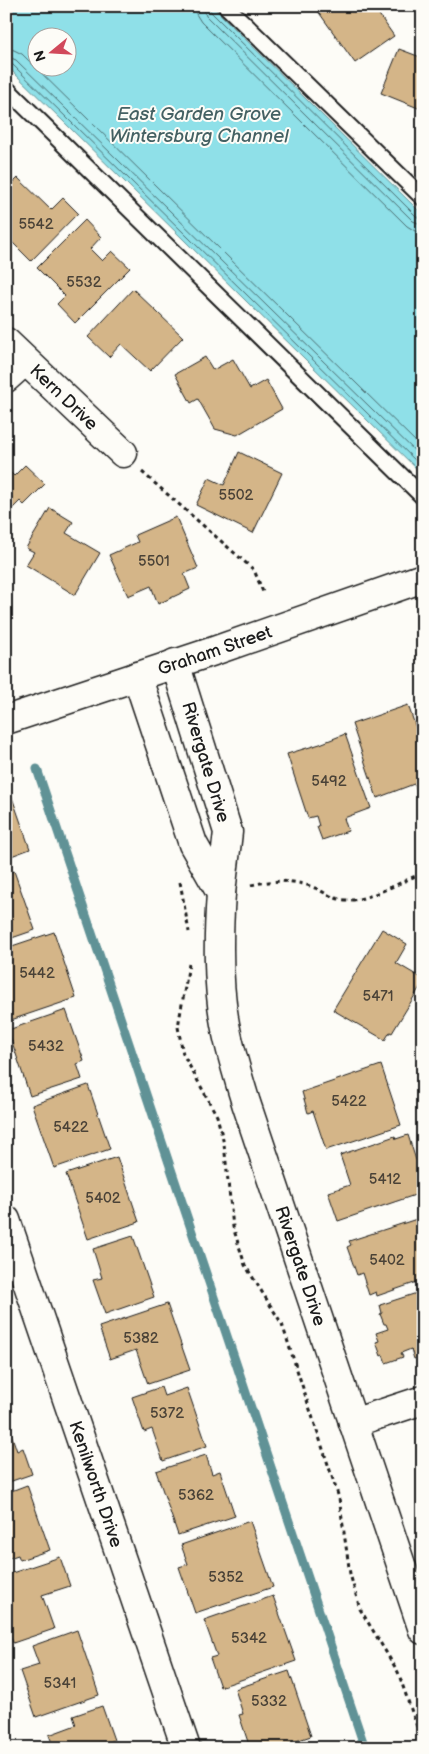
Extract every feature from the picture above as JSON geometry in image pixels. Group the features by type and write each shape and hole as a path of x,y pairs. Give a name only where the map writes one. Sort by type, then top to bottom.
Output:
{"street":[{"name":"Kern Drive","path":"6,342 16,370 123,453"},
{"name":"Graham Street","path":"6,720 423,578"},
{"name":"Rivergate Drive","path":"175,663 228,832 217,944 224,1023 230,1049 246,1103 423,1630"},
{"name":"Rivergate Drive","path":"137,676 193,844 221,893"},
{"name":"Kenilworth Drive","path":"6,1220 186,1748"},
{"path":"353,1423 423,1400"}],"lane":[{"path":"226,6 423,198"},
{"path":"6,88 423,497"}],"path":[{"path":"123,453 157,486 254,570 263,592"},
{"path":"221,893 269,881 300,882 317,889 330,898 349,901 369,896 423,872"}],"water":[{"name":"East Garden Grove Wintersburg Channel","path":"6,6 212,6 423,215 423,475 6,65"}],"building":[{"path":"373,6 394,36 355,63 315,7"},
{"path":"399,49 423,58 423,110 381,93"},
{"path":"18,178 51,210 63,198 78,213 31,261 6,236 6,190"},
{"path":"85,220 101,237 90,249 102,261 112,251 130,268 75,323 57,304 65,296 37,268"},
{"path":"133,289 183,337 150,371 121,344 109,357 88,337"},
{"path":"205,357 213,370 233,359 250,389 266,380 282,409 237,435 215,429 198,399 191,403 175,374"},
{"path":"239,452 282,473 253,533 196,505 209,478 224,485"},
{"path":"25,465 45,484 24,505 20,501 6,515 6,468 14,476"},
{"path":"50,508 73,522 66,533 100,553 75,595 26,565 34,552 26,548"},
{"path":"176,517 198,568 184,574 190,589 158,604 151,586 128,596 109,555 138,542 135,535"},
{"path":"408,705 423,748 423,788 417,790 414,784 377,798 352,724"},
{"path":"345,734 371,808 344,818 348,831 322,840 317,827 319,826 316,816 308,818 287,754"},
{"path":"6,784 30,849 6,858"},
{"path":"14,871 35,930 6,940 6,874"},
{"path":"382,929 407,944 396,963 423,979 392,1033 390,1032 385,1040 333,1010"},
{"path":"54,932 76,998 8,1021 6,1017 6,948"},
{"path":"66,1010 84,1061 77,1064 82,1079 30,1096 8,1030"},
{"path":"381,1065 401,1125 326,1150 313,1111 308,1113 302,1092"},
{"path":"88,1085 110,1149 54,1168 32,1105"},
{"path":"408,1135 416,1160 418,1159 423,1173 421,1193 338,1221 328,1192 350,1185 340,1155 395,1136 396,1139"},
{"path":"117,1157 139,1222 88,1239 66,1174"},
{"path":"423,1217 423,1280 377,1296 376,1292 369,1295 362,1273 357,1275 347,1247 351,1245 349,1241"},
{"path":"133,1236 154,1297 105,1314 93,1280 102,1278 93,1249"},
{"path":"423,1291 423,1356 414,1359 411,1349 401,1353 403,1357 386,1363 383,1355 381,1356 376,1342 379,1341 376,1333 388,1329 380,1314 382,1313 380,1305"},
{"path":"167,1304 190,1370 148,1384 136,1350 110,1359 99,1327"},
{"path":"161,1387 164,1396 187,1388 207,1446 163,1461 152,1429 144,1432 132,1397"},
{"path":"6,1419 17,1451 23,1448 32,1474 6,1483"},
{"path":"206,1455 212,1474 220,1471 235,1516 178,1535 156,1471"},
{"path":"27,1485 50,1550 20,1560 18,1555 6,1559 6,1493"},
{"path":"250,1521 273,1587 195,1613 179,1567 188,1564 181,1545"},
{"path":"60,1557 70,1586 42,1595 54,1629 13,1643 6,1624 6,1575"},
{"path":"273,1596 296,1661 220,1687 210,1658 217,1656 204,1620"},
{"path":"77,1630 99,1695 36,1717 20,1671 39,1665 32,1646"},
{"path":"289,1671 311,1736 275,1748 250,1748 239,1715 243,1714 235,1689"},
{"path":"102,1706 114,1740 105,1744 106,1748 54,1748 49,1735 76,1725 73,1716"}],"waterway":[{"path":"37,769 365,1748"}]}
